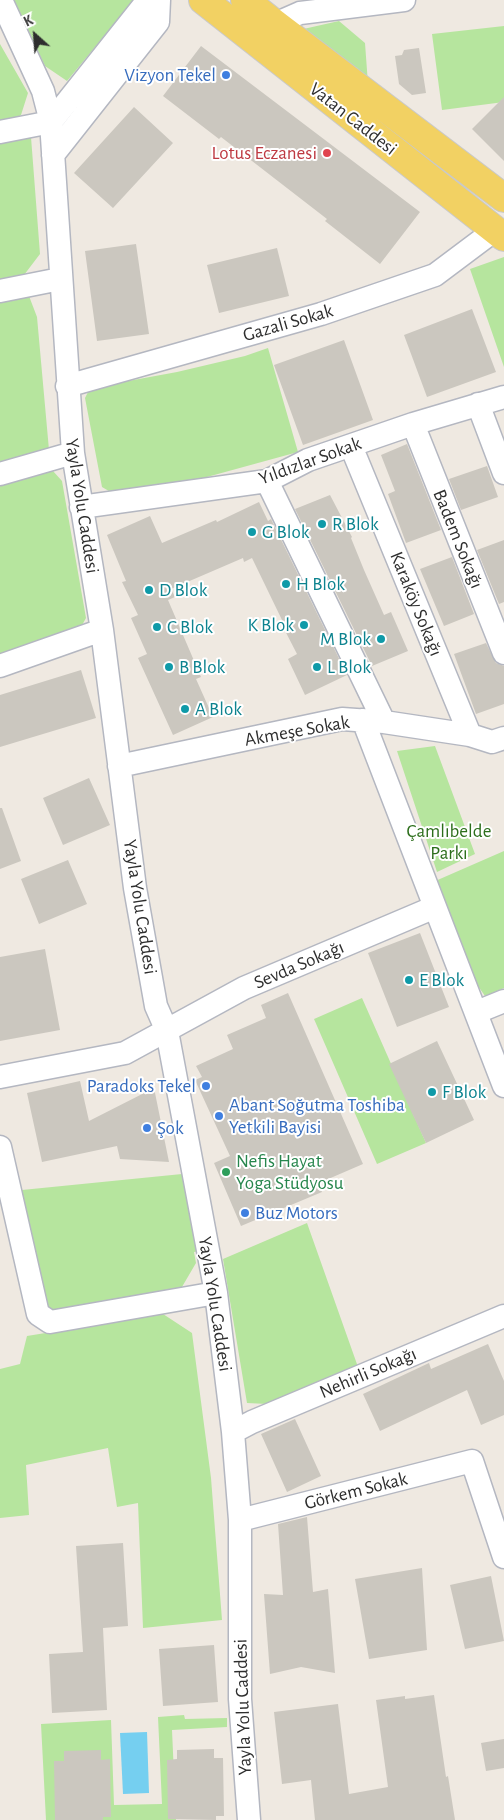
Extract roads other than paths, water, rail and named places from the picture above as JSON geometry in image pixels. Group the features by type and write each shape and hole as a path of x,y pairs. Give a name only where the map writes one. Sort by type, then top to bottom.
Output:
{"main road":[{"name":"Vatan Caddesi","path":"203,0 499,234"},
{"name":"Vatan Caddesi","path":"245,0 504,198"}],"street":[{"path":"0,132 51,122 148,0"},
{"path":"53,156 159,11 176,0"},
{"path":"275,24 300,13 404,0"},
{"name":"Yayla Yolu Caddesi","path":"1,1 43,91 51,122 72,453 102,630 135,888 156,1006 167,1031 216,1293 233,1432 240,1520 240,1699 249,1820"},
{"name":"Gazali Sokak","path":"67,386 321,314 435,275 499,234"},
{"path":"0,291 60,279"},
{"name":"Yıldızlar Sokak","path":"81,507 267,481 308,460 413,424 504,397"},
{"path":"478,404 504,473"},
{"name":"Badem Sokağı","path":"413,424 504,653"},
{"name":"Karaköy Sokağı","path":"351,446 470,735"},
{"path":"0,474 72,453"},
{"path":"267,481 373,721 435,907 504,1086"},
{"path":"0,666 102,630"},
{"name":"Akmeşe Sokak","path":"119,766 342,719 373,721 470,735 492,742 504,738"},
{"name":"Sevda Sokağı","path":"0,1077 125,1053 244,988 435,907"},
{"path":"477,1012 504,1001"},
{"path":"0,1147 38,1314 50,1322 216,1293"},
{"name":"Nehirli Sokağı","path":"233,1432 261,1418 504,1316"},
{"name":"Görkem Sokak","path":"240,1520 472,1461 504,1555"}],"water":[{"path":"147,1732 149,1793 123,1794 120,1733"}],"place":[{"name":"Vizyon Tekel","path":"226,75"},
{"name":"Lotus Eczanesi","path":"327,153"},
{"name":"R Blok","path":"322,524"},
{"name":"G Blok","path":"252,532"},
{"name":"H Blok","path":"286,584"},
{"name":"D Blok","path":"149,590"},
{"name":"K Blok","path":"304,625"},
{"name":"C Blok","path":"157,627"},
{"name":"M Blok","path":"381,639"},
{"name":"B Blok","path":"169,667"},
{"name":"L Blok","path":"317,667"},
{"name":"A Blok","path":"185,709"},
{"name":"E Blok","path":"409,980"},
{"name":"Paradoks Tekel","path":"206,1086"},
{"name":"F Blok","path":"432,1092"},
{"name":"Abant Soğutma Toshiba Yetkili Bayisi","path":"219,1116"},
{"name":"Şok","path":"147,1128"},
{"name":"Nefis Hayat Yoga Stüdyosu","path":"226,1172"},
{"name":"Buz Motors","path":"245,1213"}],"park label":[{"name":"Çamlıbelde Parkı","path":"449,842"}]}
